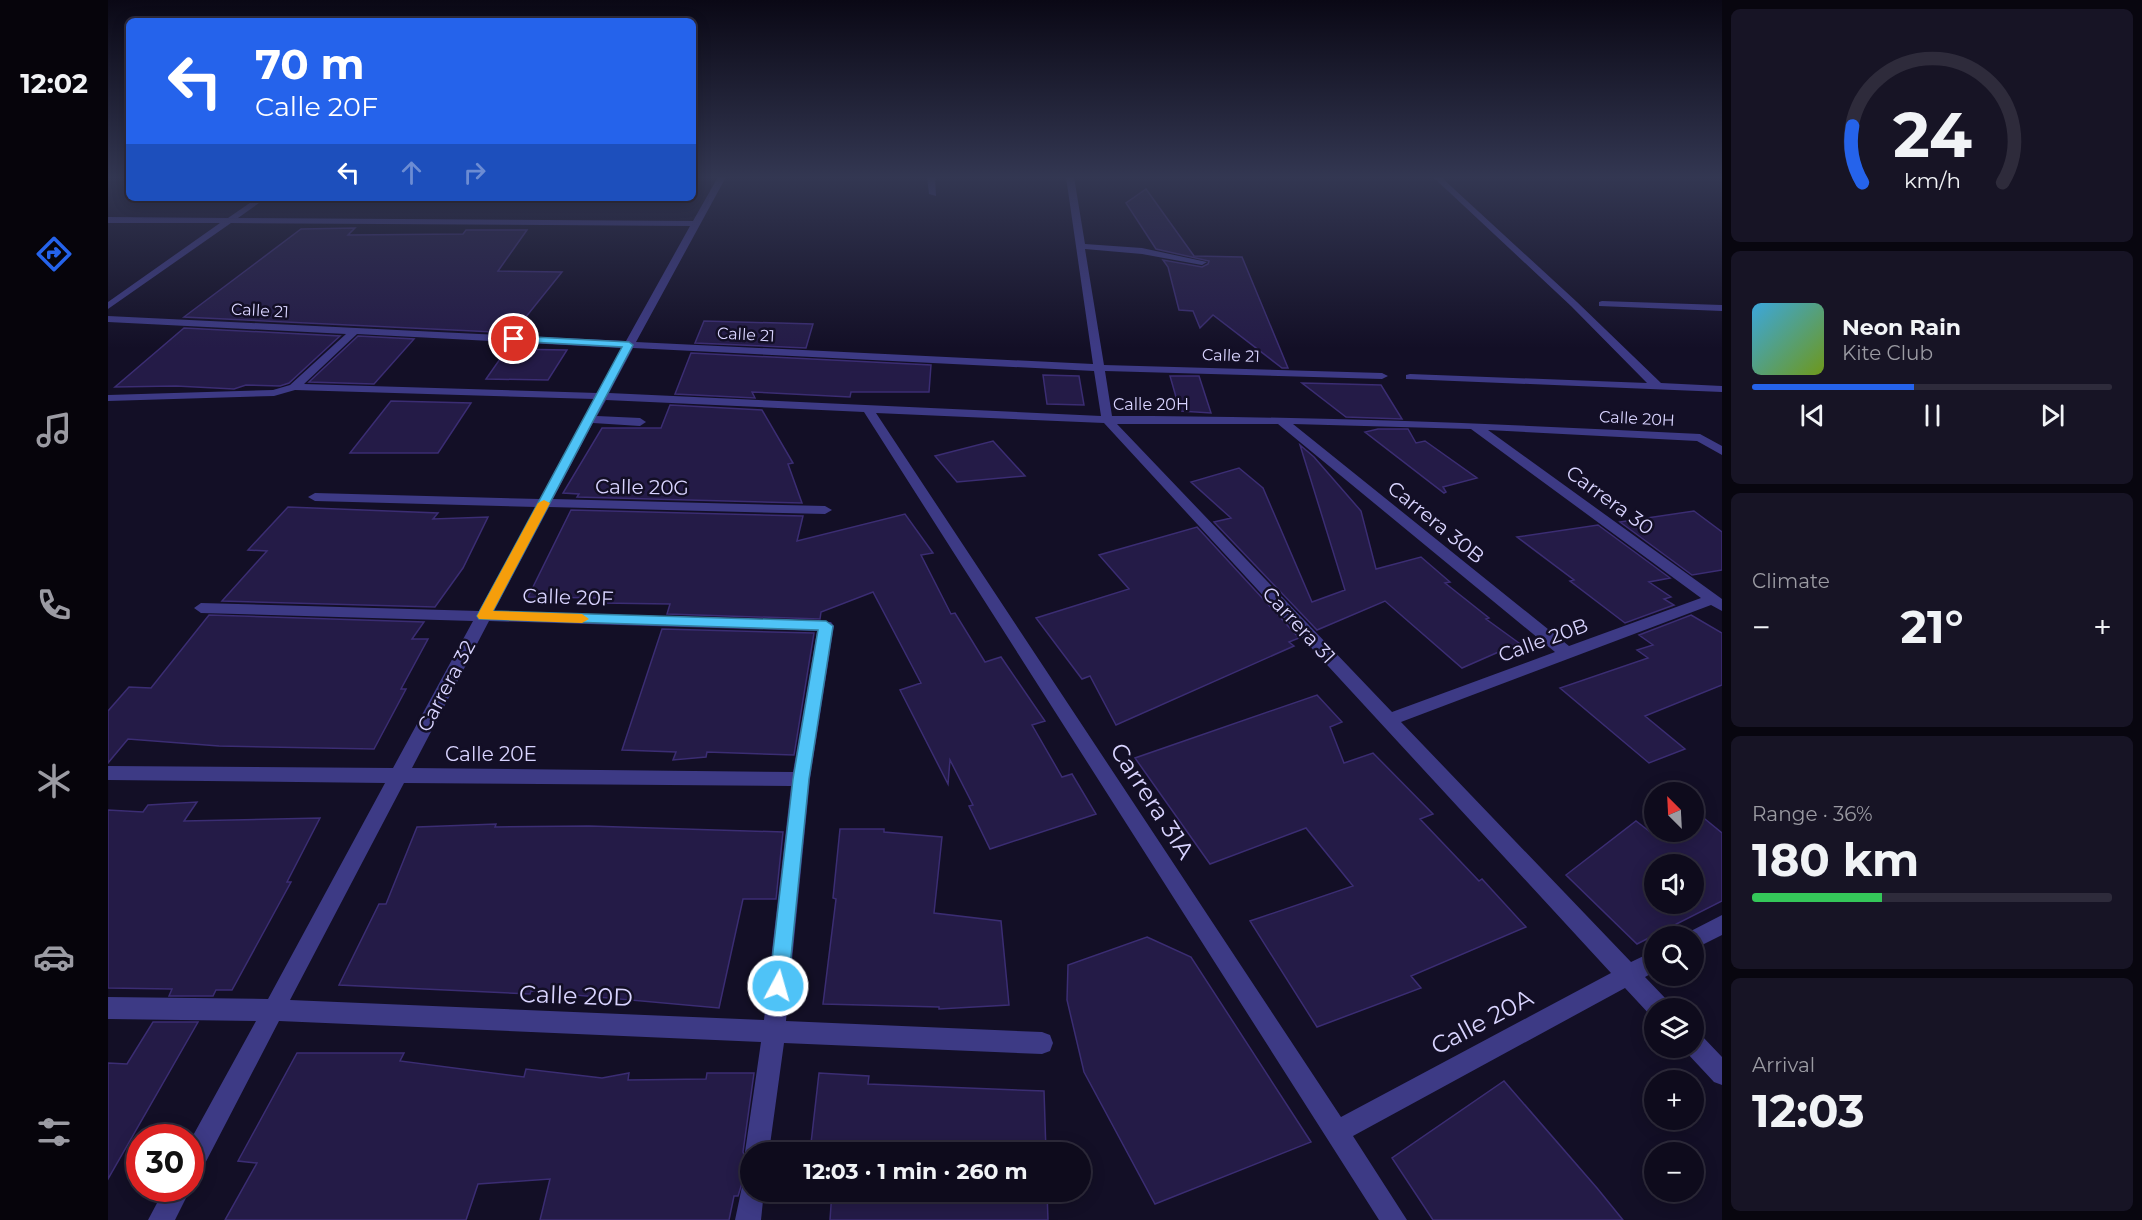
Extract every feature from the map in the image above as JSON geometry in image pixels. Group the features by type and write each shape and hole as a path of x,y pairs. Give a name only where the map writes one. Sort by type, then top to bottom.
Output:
{"street":[{"path":"108,306 212,234"},
{"name":"Carrera 32","path":"204,1140 589,419 690,234"},
{"path":"1079,234 1107,420"},
{"path":"1498,234 1657,386"},
{"path":"1081,246 1142,251 1202,262"},
{"path":"1602,304 1722,308"},
{"name":"Calle 21","path":"108,319 1100,368 1382,376"},
{"path":"294,387 355,331"},
{"path":"1410,377 1722,389"},
{"name":"Calle 20H","path":"108,398 274,393 294,387 602,396 1107,420 1281,420 1474,426 1700,438 1722,451"},
{"name":"Carrera 31A","path":"868,409 1394,1220"},
{"path":"589,419 640,422"},
{"name":"Carrera 31","path":"1107,420 1650,998"},
{"name":"Carrera 30B","path":"1281,420 1567,653"},
{"name":"Carrera 30","path":"1474,426 1717,603"},
{"name":"Calle 20G","path":"315,497 543,505 825,510"},
{"name":"Calle 20B","path":"1388,720 1567,653 1717,603"},
{"name":"Calle 20F","path":"201,608 826,626 801,779"},
{"name":"Calle 20E","path":"108,773 801,779"},
{"path":"758,1142 774,1031 801,779"},
{"path":"1704,934 1722,924"},
{"name":"Calle 20A","path":"1336,1132 1644,966"},
{"name":"Calle 20D","path":"108,1008 274,1010 1042,1043"},
{"path":"1704,1055 1722,1074"},
{"path":"161,1220 171,1202"},
{"path":"748,1220 750,1202"}],"building":[{"path":"294,234 524,234 498,271 562,272 513,333 184,317"},
{"path":"1146,234 1178,234 1194,256 1242,257 1288,368 1282,368 1213,315 1200,328 1193,311 1179,310 1168,267 1163,260 1202,267 1209,261 1156,249"},
{"path":"704,321 813,324 806,348 695,343"},
{"path":"184,328 340,336 289,383 280,386 246,385 234,389 176,386 115,387"},
{"path":"358,336 414,339 374,384 309,382"},
{"path":"507,349 567,350 548,380 486,379"},
{"path":"691,353 931,365 929,392 851,392 850,397 752,392 755,398 675,394"},
{"path":"1043,375 1079,376 1084,405 1047,404"},
{"path":"1170,376 1199,376 1211,413 1180,411"},
{"path":"1302,383 1381,385 1402,419 1346,417"},
{"path":"391,401 471,403 438,453 350,453"},
{"path":"670,405 762,410 793,463 788,464 802,503 577,497 579,494 563,493 602,428 661,428"},
{"path":"1378,429 1408,429 1416,443 1425,441 1477,478 1443,487 1446,492 1444,493 1365,432"},
{"path":"993,441 1025,476 957,482 935,456"},
{"path":"1300,445 1314,457 1361,511 1376,569 1421,557 1450,582 1445,583 1489,618 1486,619 1519,643 1462,668 1385,601 1317,630 1214,522 1231,518 1191,482 1239,468 1263,488 1312,602 1345,590"},
{"path":"288,507 438,513 433,519 488,517 463,568 435,607 222,601 267,551 248,550"},
{"path":"571,510 803,516 797,541 905,514 933,553 921,555 951,614 955,613 985,662 1001,657 1045,721 1032,725 1062,777 1072,774 1096,814 990,849 969,806 973,805 950,760 948,784 900,690 921,683 873,592 821,612 820,619 667,614 670,604 602,603 604,598 528,597"},
{"path":"1694,511 1722,532 1722,570 1692,575 1620,522"},
{"path":"1598,525 1670,578 1649,582 1671,597 1664,599 1674,605 1625,623 1570,581 1574,580 1517,537"},
{"path":"1197,527 1299,638 1289,642 1294,646 1116,725 1090,676 1082,679 1036,618 1129,589 1099,555"},
{"path":"209,615 424,622 412,639 428,639 401,689 406,689 374,749 219,746 128,739 108,763 108,711 129,687 151,688"},
{"path":"1691,615 1722,633 1722,685 1645,716 1685,749 1649,763 1560,688 1648,658 1637,650 1653,645 1639,635"},
{"path":"662,629 814,633 794,755 707,752 706,757 673,760 676,752 622,750"},
{"path":"1317,695 1342,722 1330,727 1344,763 1373,753 1433,814 1420,819 1479,881 1482,879 1526,927 1411,976 1421,988 1317,1027 1250,921 1353,886 1306,828 1210,864 1135,758"},
{"path":"197,802 184,821 320,818 287,882 291,882 232,990 216,990 213,996 169,996 172,989 108,988 108,810 143,812 148,805"},
{"path":"1704,818 1722,833 1722,901 1704,910 1704,854 1644,854 1644,914 1696,914 1673,926 1644,926 1644,940 1637,944 1566,875 1636,821 1644,827 1644,842 1704,842"},
{"path":"496,824 495,827 589,826 783,832 776,899 743,899 719,1008 531,991 530,994 339,985 379,904 386,904 417,827"},
{"path":"840,829 884,829 884,832 942,837 934,913 1001,921 1009,1005 939,1009 939,1007 823,1004 836,899 833,898"},
{"path":"1147,937 1191,957 1311,1142 1155,1204 1084,1072 1067,1000 1068,965"},
{"path":"153,1022 198,1022 140,1124 126,1124 126,1148 108,1179 108,1063 127,1064"},
{"path":"297,1053 404,1053 400,1061 524,1077 526,1069 602,1078 629,1073 628,1080 706,1079 707,1073 754,1073 744,1142 740,1142 740,1190 738,1196 734,1196 729,1220 540,1220 550,1179 478,1184 466,1220 225,1220 257,1163 238,1161"},
{"path":"819,1073 869,1076 868,1084 1044,1091 1046,1142 811,1142"},
{"path":"1504,1081 1623,1220 1433,1220 1392,1158"},
{"path":"831,1202 1047,1202 1048,1220 830,1220"}],"slow traffic":[{"path":"544,503 484,616 582,619"}],"route":[{"path":"514,339 629,345 484,616 826,626 801,779 778,986"}]}
